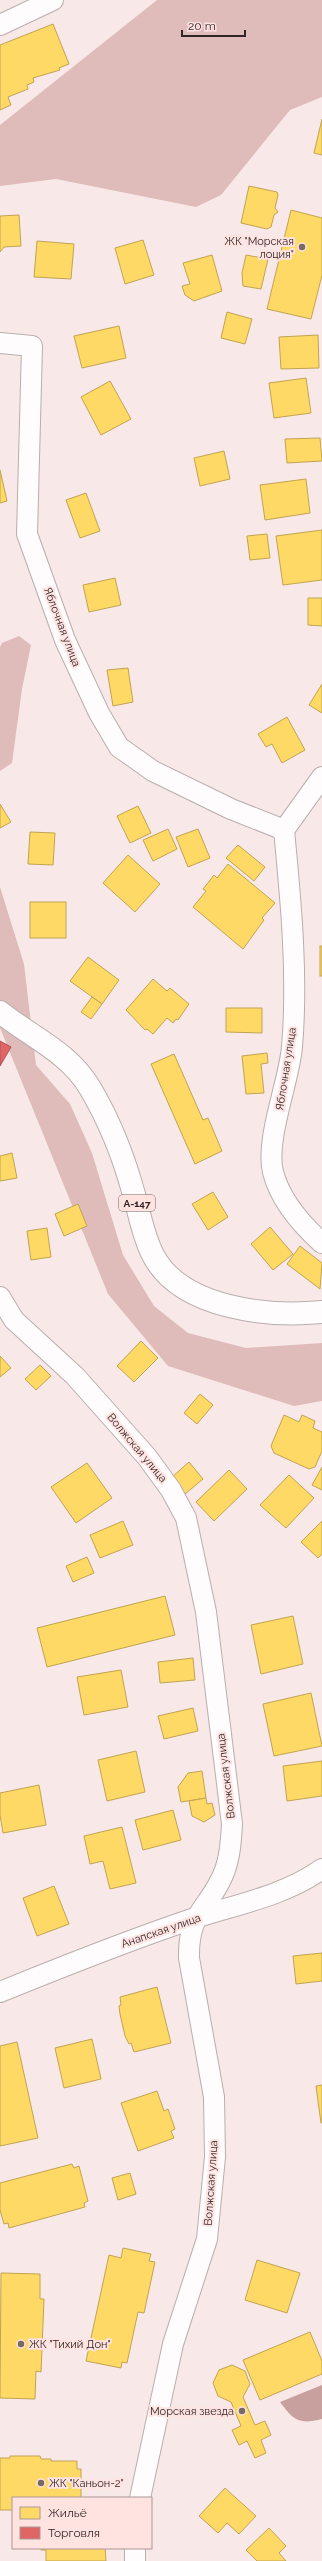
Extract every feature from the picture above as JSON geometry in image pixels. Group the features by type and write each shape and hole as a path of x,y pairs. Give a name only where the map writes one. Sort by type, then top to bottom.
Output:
{"main road":[{"name":"А-147","path":"0,1012 60,1054 75,1067 89,1087 124,1161 152,1255 167,1275 207,1300 227,1306 297,1314 322,1312"}],"street":[{"path":"0,25 53,0"},
{"name":"Яблочная улица","path":"0,343 32,346 28,534 64,640 99,713 119,747 153,772 231,809 284,830 295,1012 292,1050 272,1145 272,1171 281,1196 307,1229 322,1243"},
{"path":"284,830 322,776"},
{"name":"Волжская улица","path":"0,1297 14,1320 75,1376 147,1457 171,1490 186,1518 206,1612 232,1824 229,1854 223,1875 196,1918 188,1938 189,1958 214,2097 215,2157 207,2239 173,2344 140,2497"},
{"name":"Анапская улица","path":"0,1992 87,1957 196,1918 267,1897 322,1870"},
{"path":"135,2549 135,2561"}],"shaded area":[{"path":"157,0 322,0 322,97 290,110 221,195 196,207 56,179 0,186 0,125"},
{"path":"19,636 31,645 22,689 12,763 0,771 0,647 2,643"},
{"path":"0,887 24,964 36,1065 70,1104 92,1153 123,1255 154,1306 188,1333 246,1348 322,1343 322,1401 294,1406 168,1366 108,1294 0,1028"},
{"path":"322,2385 322,2419 314,2421 297,2420 280,2402"}],"building: Жильё":[{"path":"53,24 69,64 59,68 60,70 33,78 34,82 27,85 28,89 8,97 11,105 0,110 0,45"},
{"path":"322,119 322,155 314,153"},
{"path":"249,186 277,192 278,195 275,208 278,212 274,215 271,227 267,229 241,223"},
{"name":"ЖК \"Морская лоция\"","path":"291,210 322,218 322,275 311,319 267,309"},
{"path":"19,215 21,246 4,247 0,252 0,216"},
{"path":"143,240 154,275 125,284 115,248"},
{"path":"37,241 74,244 71,279 34,277"},
{"path":"212,255 222,291 194,301 185,295 182,286 190,284 183,263"},
{"path":"246,255 268,259 261,289 243,286 242,273"},
{"path":"227,312 252,319 245,344 221,338"},
{"path":"119,326 126,358 82,368 74,336"},
{"path":"318,335 319,368 281,369 279,337"},
{"path":"306,378 311,413 274,418 269,383"},
{"path":"110,381 131,419 101,435 81,397"},
{"path":"320,438 322,461 287,463 285,439"},
{"path":"224,451 230,479 200,486 194,458"},
{"path":"0,470 7,501 0,503"},
{"path":"306,479 310,513 265,520 260,485"},
{"path":"86,493 100,531 80,538 66,500"},
{"path":"322,530 322,580 283,585 276,536"},
{"path":"267,534 270,558 250,560 247,536"},
{"path":"115,578 121,605 89,612 83,585"},
{"path":"308,598 322,598 322,626 308,625"},
{"path":"128,668 133,702 113,706 107,670"},
{"path":"322,684 322,713 309,705"},
{"path":"287,717 305,750 282,763 272,744 266,747 258,734"},
{"path":"0,804 11,822 0,828"},
{"path":"138,806 151,833 130,843 117,816"},
{"path":"168,829 177,849 153,861 143,840"},
{"path":"198,829 210,858 188,867 176,837"},
{"path":"30,832 55,833 53,865 28,864"},
{"path":"238,845 265,867 254,881 226,858"},
{"path":"128,855 160,884 135,912 103,883"},
{"path":"228,864 275,903 262,918 264,920 243,949 193,907 206,891 203,889 214,875 217,878"},
{"path":"30,902 66,902 66,938 30,938"},
{"path":"320,946 322,946 322,976 320,976"},
{"path":"88,957 119,980 102,1004 70,981"},
{"path":"153,979 167,991 170,988 189,1004 178,1020 176,1019 173,1023 167,1018 153,1034 147,1029 145,1030 126,1010"},
{"path":"92,997 102,1004 91,1019 81,1012"},
{"path":"226,1008 262,1008 262,1033 226,1032"},
{"path":"267,1053 268,1063 261,1064 264,1093 246,1094 242,1056"},
{"path":"174,1054 203,1120 208,1118 222,1151 195,1164 151,1064"},
{"path":"12,1153 17,1178 0,1181 0,1156"},
{"path":"213,1192 228,1217 208,1230 192,1204"},
{"path":"78,1204 87,1226 64,1236 55,1214"},
{"path":"270,1227 293,1254 273,1270 251,1244"},
{"path":"47,1228 51,1257 31,1260 27,1231"},
{"path":"300,1246 322,1263 320,1289 287,1264"},
{"path":"141,1341 158,1358 134,1382 117,1366"},
{"path":"0,1356 11,1368 0,1377"},
{"path":"40,1365 51,1376 36,1390 25,1379"},
{"path":"200,1394 213,1405 197,1424 184,1413"},
{"path":"284,1415 299,1422 302,1415 315,1421 313,1428 322,1432 322,1451 315,1467 309,1469 274,1453 271,1446"},
{"path":"189,1462 203,1479 185,1494 171,1478"},
{"path":"87,1463 112,1498 76,1523 51,1487"},
{"path":"322,1467 322,1490 312,1485"},
{"path":"229,1470 247,1489 214,1521 196,1502"},
{"path":"289,1475 314,1498 286,1528 260,1505"},
{"path":"123,1521 133,1545 100,1558 90,1535"},
{"path":"322,1521 322,1554 318,1558 301,1542"},
{"path":"87,1557 94,1573 73,1582 66,1566"},
{"path":"165,1596 175,1635 47,1667 37,1628"},
{"path":"293,1616 303,1664 261,1674 251,1625"},
{"path":"193,1658 195,1680 160,1683 158,1662"},
{"path":"121,1670 128,1707 84,1715 77,1677"},
{"path":"311,1693 322,1746 274,1756 263,1704"},
{"path":"193,1708 198,1731 164,1739 158,1716"},
{"path":"136,1751 145,1792 107,1801 98,1760"},
{"path":"322,1761 322,1796 287,1801 283,1766"},
{"path":"202,1771 206,1798 181,1802 178,1787 188,1773"},
{"path":"39,1785 46,1825 3,1833 0,1815 0,1793"},
{"path":"206,1798 207,1804 212,1803 215,1815 204,1822 192,1816 189,1801"},
{"path":"173,1810 181,1840 143,1850 135,1820"},
{"path":"122,1827 136,1883 110,1889 103,1861 90,1864 84,1836"},
{"path":"54,1886 69,1924 37,1936 23,1898"},
{"path":"322,1953 322,1981 296,1984 293,1956"},
{"path":"157,1987 171,2043 134,2052 131,2043 129,2044 125,2036 120,2014 120,1997"},
{"path":"92,2039 101,2079 64,2088 55,2048"},
{"path":"17,2042 38,2138 0,2146 0,2046"},
{"path":"322,2085 322,2123 321,2123 316,2086"},
{"path":"157,2091 164,2111 168,2109 175,2129 171,2131 174,2138 138,2151 121,2103"},
{"path":"72,2164 74,2168 79,2166 88,2201 84,2203 85,2207 9,2228 8,2223 4,2224 0,2210 0,2183"},
{"path":"130,2173 136,2194 118,2200 112,2178"},
{"path":"123,2248 151,2254 149,2261 155,2262 144,2313 138,2312 127,2363 122,2362 121,2368 86,2361 109,2255 121,2258"},
{"path":"257,2260 300,2273 287,2313 245,2300"},
{"name":"ЖК \"Тихий Дон\"","path":"1,2273 40,2274 40,2299 44,2299 41,2372 36,2371 35,2399 0,2398"},
{"path":"310,2332 322,2361 322,2374 260,2400 243,2360"},
{"name":"Морская звезда","path":"232,2365 245,2371 250,2384 243,2397 255,2425 265,2421 271,2435 261,2440 266,2453 255,2458 247,2441 239,2445 232,2430 241,2426 231,2402 218,2396 213,2383 219,2370"},
{"name":"ЖК \"Каньон-2\"","path":"10,2456 40,2456 41,2459 51,2459 51,2461 77,2461 77,2469 81,2469 81,2497 12,2497 12,2510 0,2510 0,2458 10,2458"},
{"path":"225,2488 256,2516 239,2534 227,2523 218,2533 199,2516"},
{"path":"269,2528 286,2546 279,2553 286,2561 257,2561 246,2550"},
{"path":"105,2549 106,2561 46,2561 46,2550 41,2550"}],"building: Торговля":[{"path":"0,1041 11,1047 0,1066"}],"place":[{"name":"ЖК \"Морская лоция\"","path":"302,247"},
{"name":"ЖК \"Тихий Дон\"","path":"21,2344"},
{"name":"Морская звезда","path":"242,2411"},
{"name":"ЖК \"Каньон-2\"","path":"41,2483"}]}
